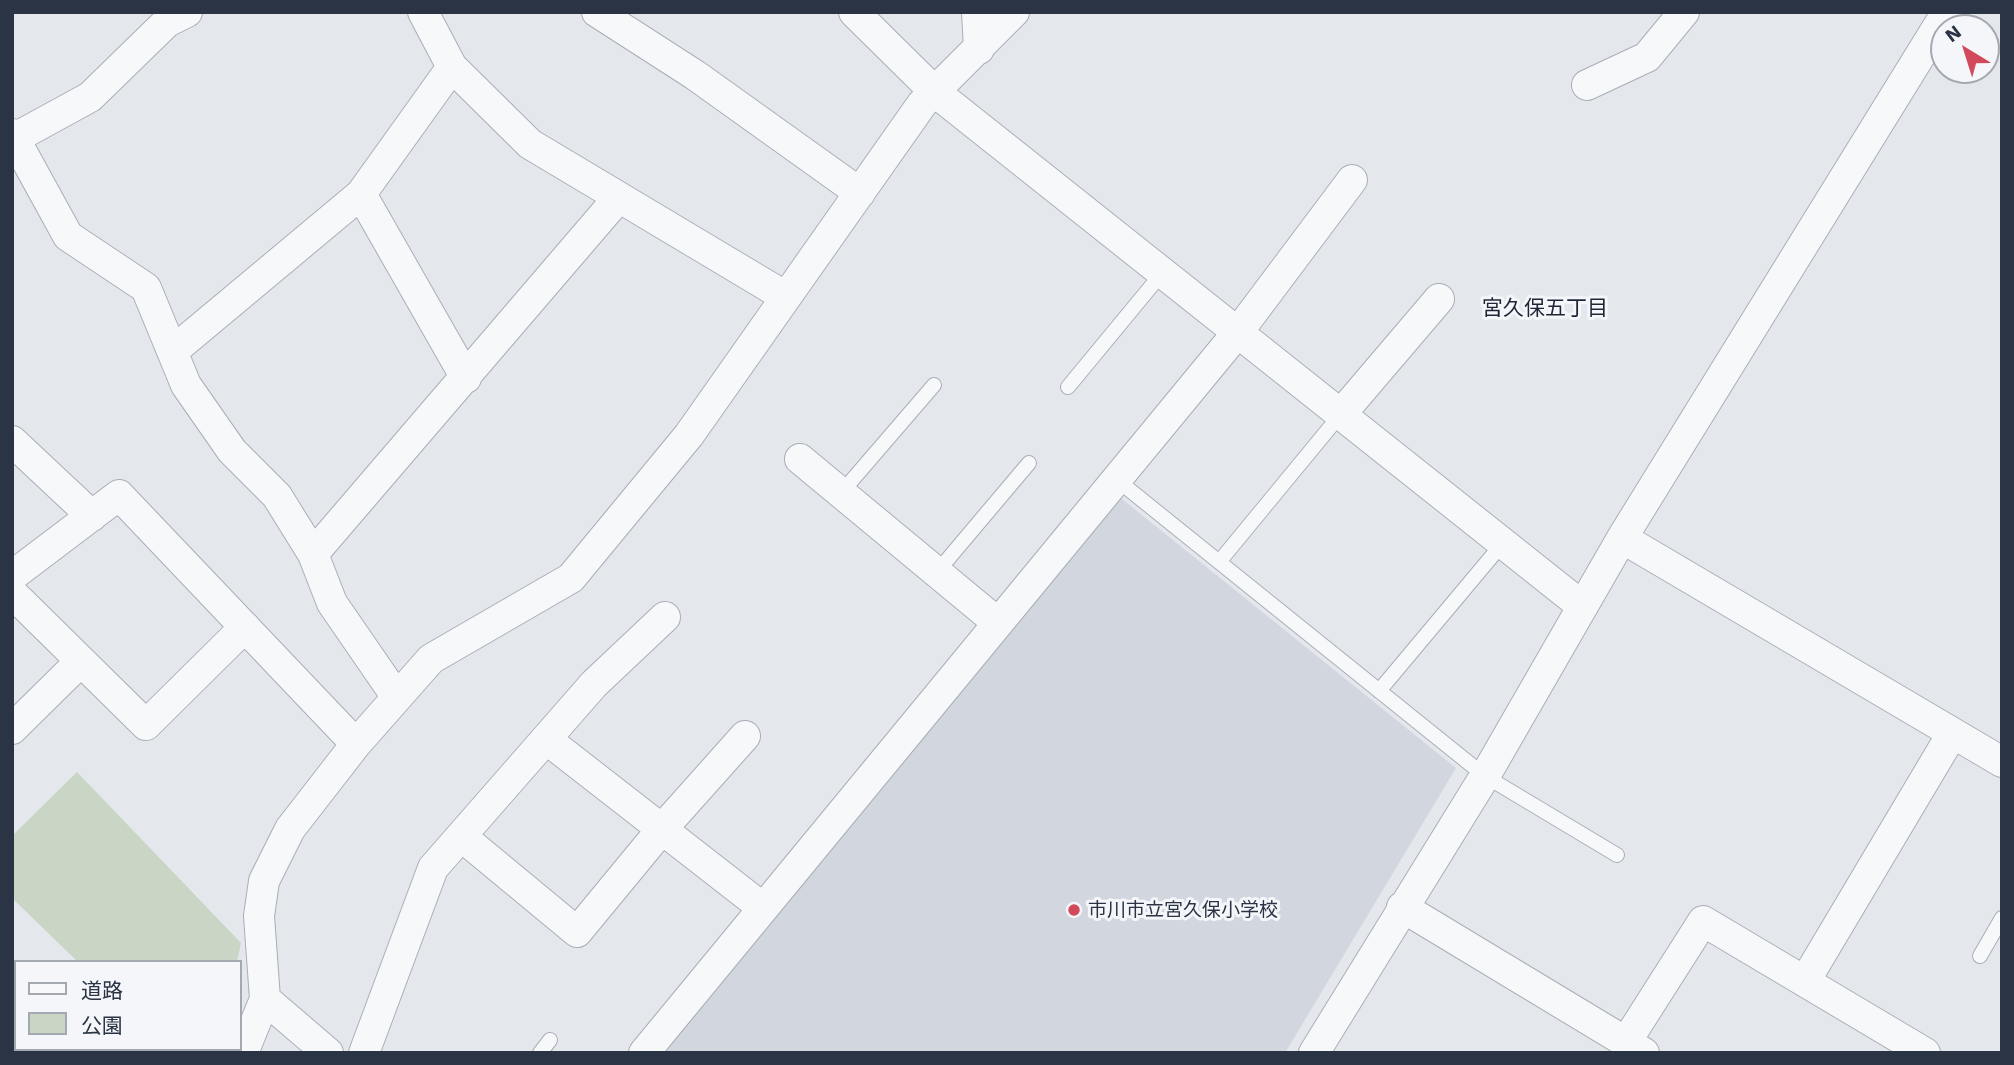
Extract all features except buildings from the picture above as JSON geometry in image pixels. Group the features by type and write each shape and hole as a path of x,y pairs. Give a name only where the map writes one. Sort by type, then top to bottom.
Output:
{"street":[{"path":"187,12 167,22 90,97 14,136 68,236 146,288 186,385 232,451 277,496 313,554 332,603 396,696"},
{"path":"423,12 452,67 530,145 786,297"},
{"path":"597,12 695,75 860,193"},
{"path":"854,12 935,92 1582,606"},
{"path":"977,12 979,49"},
{"path":"243,1053 265,999 259,916 264,881 290,829 356,744 431,659 570,578 689,435 922,104 1014,12"},
{"path":"1587,85 1647,57 1684,12"},
{"path":"1314,1053 1485,776 1622,538 1947,12"},
{"path":"173,351 360,194 452,67"},
{"path":"644,1053 1238,332 1352,180"},
{"path":"360,194 466,378"},
{"path":"313,554 619,197"},
{"path":"1340,414 1439,299"},
{"path":"12,441 92,516"},
{"path":"800,459 998,623"},
{"path":"12,576 119,495 356,744"},
{"path":"1622,538 2002,762"},
{"path":"12,593 146,725 245,627"},
{"path":"364,1053 433,868 594,684 665,617"},
{"path":"12,729 81,661"},
{"path":"1805,981 1952,734"},
{"path":"461,836 577,932 662,829 745,736"},
{"path":"546,739 763,908"},
{"path":"1402,907 1635,1047 1703,920 1925,1053"},
{"path":"265,999 328,1053"}],"lane":[{"path":"1068,387 1163,272"},
{"path":"841,493 934,385"},
{"path":"1219,562 1340,414"},
{"path":"937,572 1029,463"},
{"path":"1116,479 1485,776 1616,855"},
{"path":"1379,691 1503,543"},
{"path":"1980,956 2002,918"},
{"path":"540,1053 550,1040"}],"shaded area":[{"name":"市川市立宮久保小学校","path":"1117,495 1456,768 1285,1053 661,1053"}],"green space":[{"path":"77,772 241,943 237,960 76,960 12,898 12,836"},
{"path":"94,1051 218,1051 217,1053 92,1053"}],"place":[{"name":"市川市立宮久保小学校","path":"1074,910"}],"district":[{"name":"宮久保五丁目","path":"1545,309"}]}
